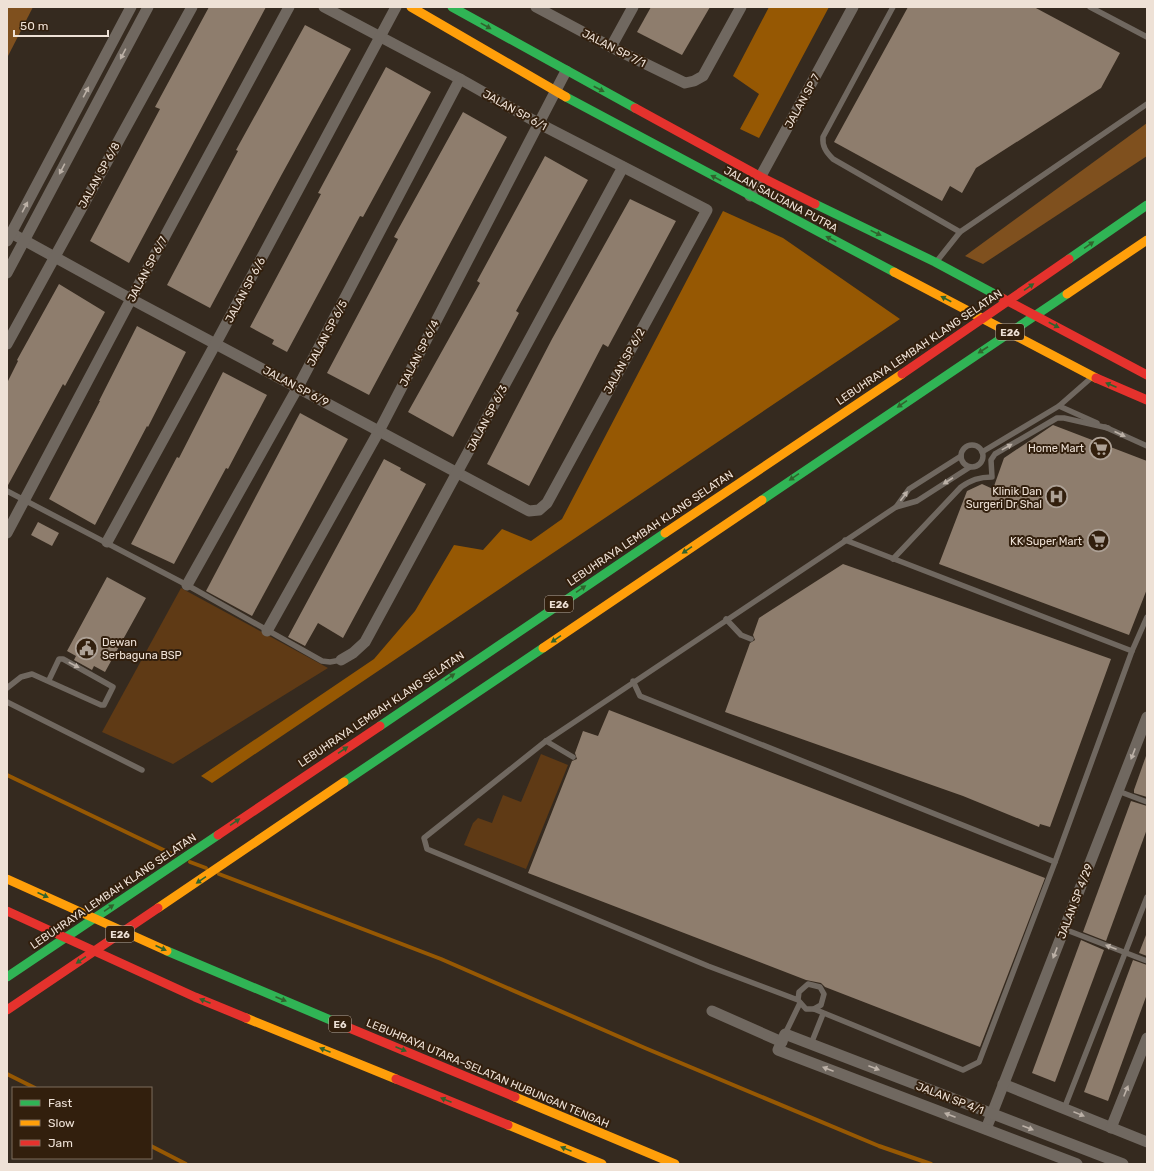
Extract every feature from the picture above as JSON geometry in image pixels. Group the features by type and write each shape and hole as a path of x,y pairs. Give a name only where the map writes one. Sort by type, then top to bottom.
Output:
{"main road":[{"name":"JALAN SAUJANA PUTRA","path":"411,7 554,91 750,196 1093,377 1147,400"},
{"name":"JALAN SAUJANA PUTRA","path":"452,7 760,177 935,262 1147,375"},
{"name":"LEBUHRAYA LEMBAH KLANG SELATAN","path":"7,977 202,844 916,364 1147,205"},
{"name":"E26","path":"7,1010 233,859 934,382 1147,240"},
{"name":"LEBUHRAYA UTARA–SELATAN HUBUNGAN TENGAH","path":"7,879 193,963 675,1164"},
{"path":"7,911 195,997 602,1164"}],"street":[{"path":"9,237 131,7"},
{"path":"7,273 148,7"},
{"name":"JALAN SP 6/8","path":"7,344 192,7"},
{"name":"JALAN SP 6/7","path":"7,533 131,299 289,7"},
{"name":"JALAN SP 6/1","path":"324,7 460,79 538,123 707,210"},
{"name":"JALAN SP 6/6","path":"107,542 216,343 396,7"},
{"name":"JALAN SP 7/1","path":"536,7 611,47 685,82 694,81 703,76 742,7"},
{"path":"611,47 633,7"},
{"name":"JALAN SP 7","path":"750,196 853,7"},
{"name":"JALAN SP 6/4","path":"267,631 379,431 554,91 566,71"},
{"name":"JALAN SP 6/5","path":"187,585 298,387 460,79"},
{"name":"JALAN SP 6/3","path":"341,660 353,653 365,642 458,474 623,167"},
{"name":"JALAN SP 6/2","path":"539,510 547,503 707,210"},
{"name":"JALAN SP 6/9","path":"9,237 24,240 55,256 131,299 216,343 529,512 539,510"},
{"name":"JALAN SP 4/29","path":"986,1129 1147,717"},
{"name":"JALAN SP 4/1","path":"712,1011 783,1038 812,1044 1123,1164"},
{"name":"JALAN SP 4/1","path":"783,1038 778,1050 1077,1164"},
{"path":"1112,1128 1147,1038"},
{"path":"1003,1084 1147,1142"}],"lane":[{"path":"893,7 823,137 822,143 827,153 833,159 960,232"},
{"path":"1090,7 1147,36"},
{"path":"935,262 960,232 1147,104"},
{"path":"982,452 1059,406 1093,377"},
{"path":"1059,406 1147,446"},
{"path":"893,559 961,488 971,480 982,477 992,477 991,460 995,454 1058,418 1108,428"},
{"path":"970,467 963,463 961,456 963,449 970,445 977,446 982,452 981,461 976,466 970,467 917,501 896,507 726,618 546,741 424,838 426,849 708,966 799,1001 806,1009 814,1009 963,1070 979,1062 1055,862 1132,651 1147,617"},
{"path":"896,507 910,489 961,456"},
{"path":"7,491 187,585 322,661 330,662 341,660"},
{"path":"845,540 1132,651"},
{"path":"726,618 741,635 751,639"},
{"path":"7,688 26,674 37,674 49,680 101,705 104,705 113,687 63,659 60,659 49,680"},
{"path":"633,681 640,696 1055,862"},
{"path":"7,702 142,770"},
{"path":"546,741 574,757"},
{"path":"1118,791 1147,802"},
{"path":"1064,1108 1147,897"},
{"path":"1064,929 1147,961"},
{"path":"783,1038 799,1001 799,992 804,986 812,984 820,987 824,998 821,1005 814,1009"},
{"path":"812,1044 824,1014"}],"shaded area":[{"path":"7,7 33,7 7,58"},
{"path":"769,7 829,7 759,138 740,129 759,94 733,76"},
{"path":"1147,123 1147,156 983,264 965,256"},
{"path":"723,211 783,238 900,319 212,783 201,776 374,659 415,611 454,545 483,550 502,529 531,541 562,519"},
{"path":"181,588 328,668 173,764 102,732"},
{"path":"541,754 568,765 526,869 464,845 473,823 478,818 492,823 503,795 521,802"}],"building":[{"path":"209,7 266,7 129,263 90,241 160,109 155,107"},
{"path":"651,7 710,7 682,55 637,32"},
{"path":"908,7 1034,7 1120,53 1101,88 976,168 962,193 950,186 942,201 834,142"},
{"path":"305,25 351,49 210,308 167,285 238,151 236,150"},
{"path":"386,67 431,92 363,217 360,216 287,352 272,344 274,340 250,327 321,194 318,193"},
{"path":"463,112 507,137 369,395 327,373 398,239 394,237"},
{"path":"545,156 588,180 516,311 519,313 453,437 408,412 480,283 477,281"},
{"path":"630,199 676,221 608,347 603,344 529,486 487,464 552,339"},
{"path":"59,284 105,312 65,386 63,384 7,487 7,383 18,361 17,360"},
{"path":"137,326 186,352 148,427 147,426 95,525 49,499"},
{"path":"223,372 267,395 228,469 226,468 174,564 131,544 177,457 179,458"},
{"path":"300,413 348,439 252,616 206,591"},
{"path":"1053,425 1147,461 1147,589 1129,635 939,564 967,491 982,484 993,489 1004,458"},
{"path":"384,459 401,468 400,470 426,484 343,638 318,623 305,646 288,637"},
{"path":"38,522 59,533 52,546 31,535"},
{"path":"843,564 1111,659 1050,827 1040,824 1039,827 963,796 725,712 750,643 755,640 753,635 759,618"},
{"path":"107,577 146,598 105,672 94,666 92,670 74,660 76,656 67,651"},
{"path":"609,710 1045,878 980,1047 825,987 821,983 806,980 528,873 572,761 577,759 575,753 583,731 598,736"},
{"path":"1146,756 1147,757 1147,797 1134,793"},
{"path":"1131,801 1147,806 1147,829 1106,941 1083,932"},
{"path":"1147,935 1147,956 1139,953"},
{"path":"1081,940 1104,950 1055,1082 1032,1073"},
{"path":"1133,960 1147,965 1147,994 1108,1101 1084,1092"}],"waterway":[{"path":"7,775 174,855"},
{"path":"190,862 206,868"},
{"path":"219,874 441,959 645,1048 879,1146 931,1164"},
{"path":"7,1074 33,1087"},
{"path":"152,1147 186,1164"}],"traffic: fast":[{"path":"452,7 635,108"},
{"path":"566,97 894,272"},
{"path":"815,204 935,262 1002,298"},
{"path":"1069,259 1147,205"},
{"path":"762,500 1067,294"},
{"path":"380,726 665,533"},
{"path":"344,782 543,648"},
{"path":"7,977 218,835"},
{"path":"167,951 347,1027"}],"traffic: slow":[{"path":"411,7 566,97"},
{"path":"1067,294 1147,240"},
{"path":"894,272 1096,378"},
{"path":"665,533 902,374"},
{"path":"543,648 762,500"},
{"path":"158,908 344,782"},
{"path":"7,879 167,951"},
{"path":"246,1018 396,1079"},
{"path":"515,1097 675,1164"},
{"path":"508,1125 602,1164"}],"traffic: jam":[{"path":"635,108 761,177 815,204"},
{"path":"902,374 1069,259"},
{"path":"1002,298 1147,375"},
{"path":"1096,378 1147,400"},
{"path":"218,835 380,726"},
{"path":"7,1010 158,908"},
{"path":"7,911 195,997 246,1018"},
{"path":"347,1027 515,1097"},
{"path":"396,1079 508,1125"}],"place":[{"name":"Home Mart","path":"1100,448"},
{"name":"Klinik Dan Surgeri Dr Shal","path":"1057,497"},
{"name":"KK Super Mart","path":"1098,541"},
{"name":"Dewan Serbaguna BSP","path":"86,648"}]}
